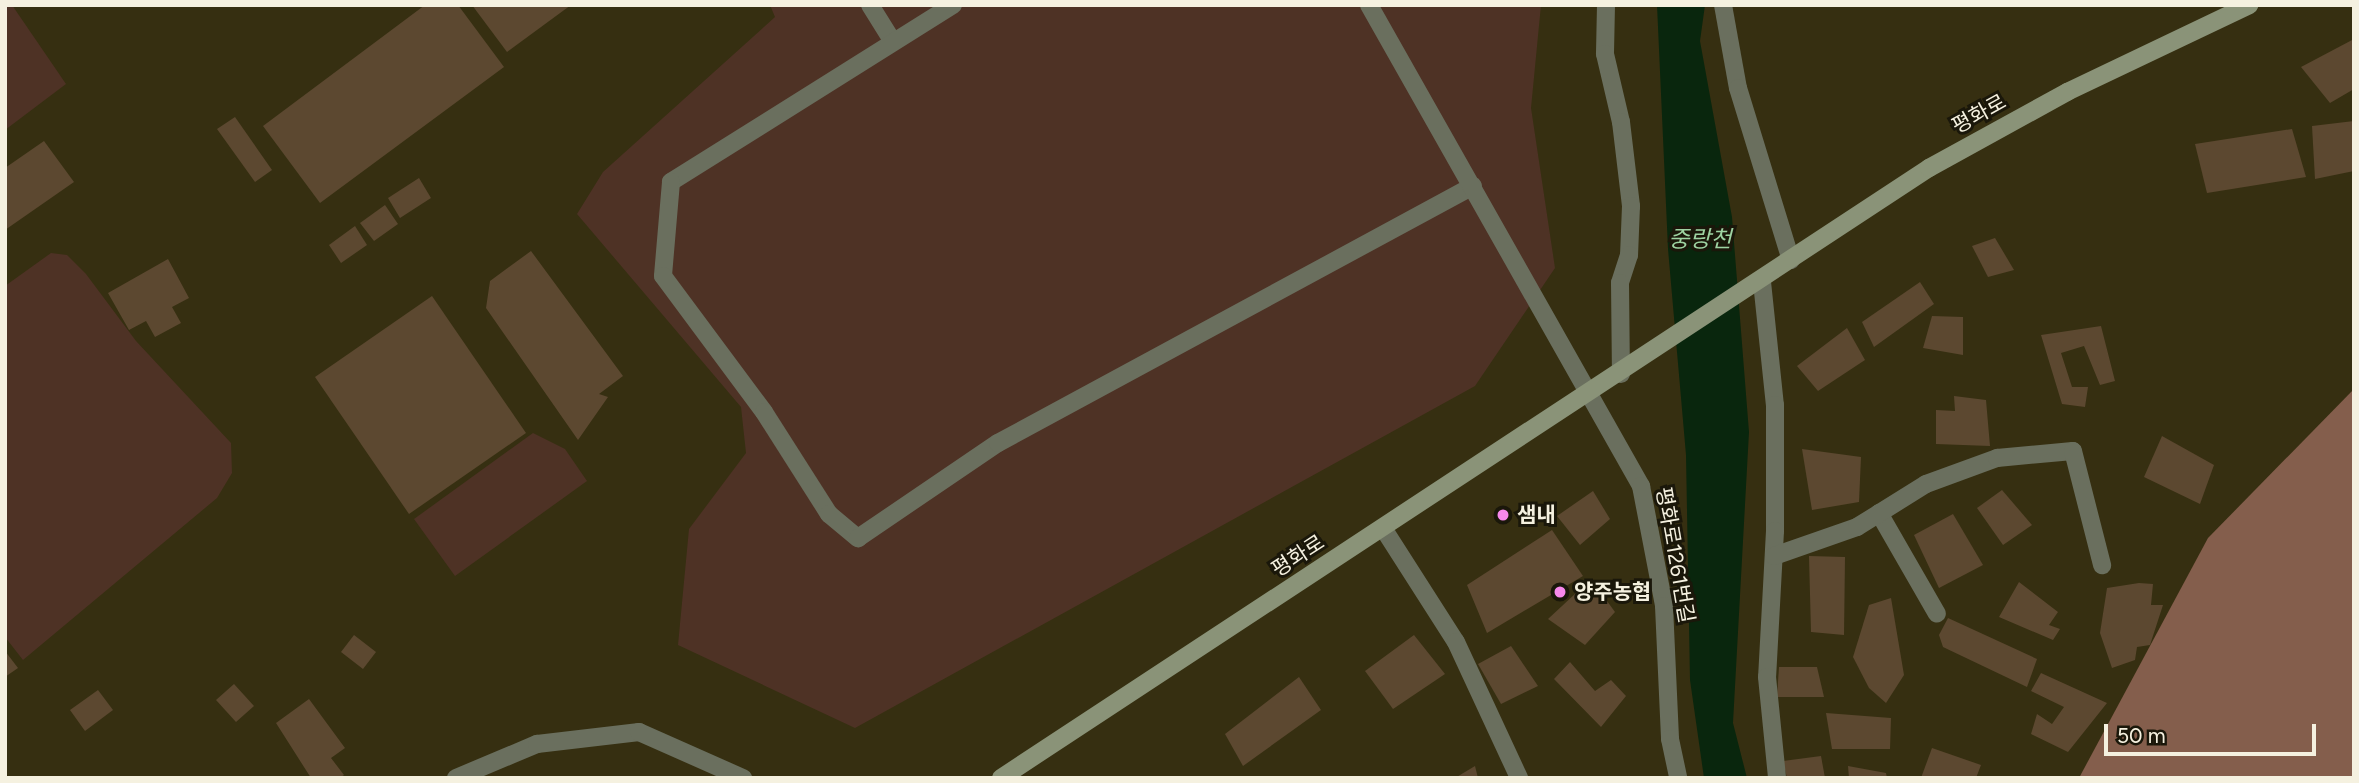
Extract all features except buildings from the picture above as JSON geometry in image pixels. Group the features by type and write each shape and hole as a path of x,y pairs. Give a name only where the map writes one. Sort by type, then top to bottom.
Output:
{"main road":[{"name":"평화로","path":"1002,778 1755,287 1791,260 1983,138 2249,5"}],"street":[{"path":"870,5 891,39"},
{"path":"953,5 891,39 670,182 663,276 764,412 829,514 858,538 998,443 1473,186"},
{"name":"평화로1261번길","path":"1369,5 1592,393 1641,485 1664,606 1670,739 1678,778"},
{"path":"1606,5 1605,54 1621,122 1631,206 1629,255 1620,283 1621,374"},
{"path":"1723,5 1738,88 1791,260"},
{"path":"1755,287 1774,405 1774,556 1767,677 1777,778"},
{"path":"1774,556 1879,513 1926,484 1997,458 2073,451 2102,565"},
{"path":"1879,513 1937,614"},
{"path":"1382,528 1456,642 1519,778"},
{"path":"456,778 537,744 639,732 743,778"}],"shaded area":[{"path":"5,5 12,5 66,84 5,130"},
{"path":"770,5 1541,5 1531,108 1555,268 1475,386 855,728 678,645 689,529 746,453 741,407 577,214 603,172 775,17"},
{"path":"51,253 67,255 86,274 136,341 231,443 232,473 217,498 23,660 5,637 5,286"},
{"path":"2354,389 2354,778 2079,778 2208,538"},
{"path":"533,433 565,449 587,481 455,576 414,519"}],"water":[{"name":"중랑천","path":"1657,5 1705,5 1700,41 1732,217 1749,432 1733,723 1747,778 1704,778 1690,680 1686,455 1668,249"}],"place":[{"name":"샘내","path":"1503,515"},
{"name":"양주농협","path":"1560,592"}]}
